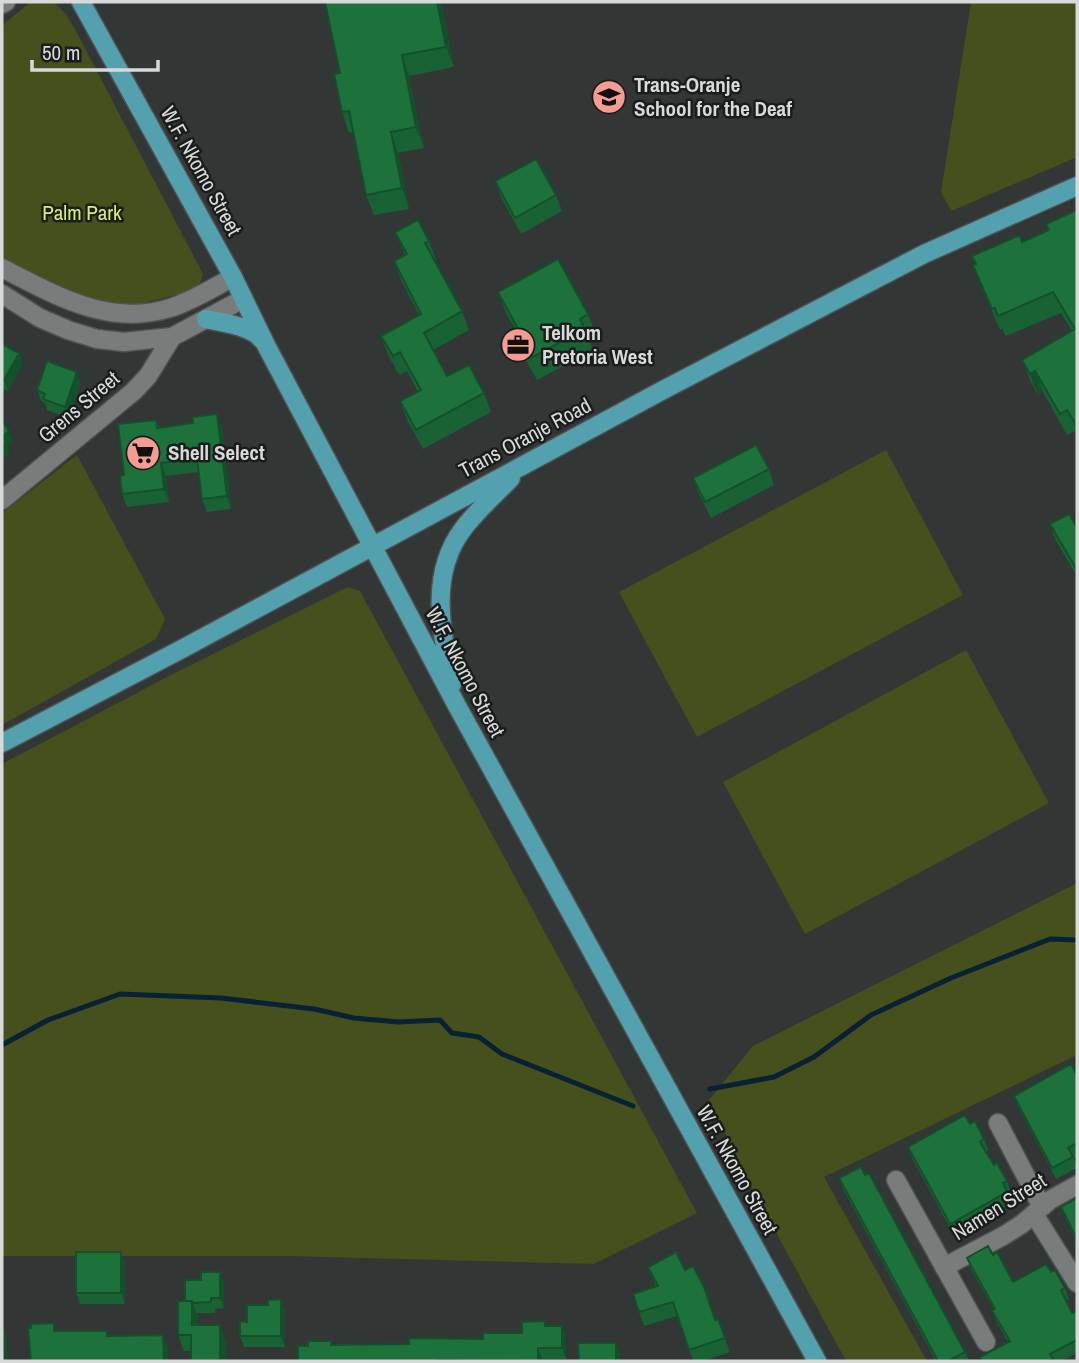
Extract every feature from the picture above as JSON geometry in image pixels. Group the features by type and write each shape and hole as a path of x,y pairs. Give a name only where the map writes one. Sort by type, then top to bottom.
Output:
{"main road":[{"name":"W.F. Nkomo Street","path":"81,2 233,277 267,347 457,704 817,1361"},
{"name":"Trans Oranje Road","path":"2,743 923,254 1077,186"},
{"path":"206,319 259,335 267,347"},
{"path":"457,704 443,638 440,603 446,564 461,531 526,464"}],"street":[{"path":"2,268 68,301 119,314 170,308 233,277"},
{"path":"2,294 40,318 68,330 97,339 124,342 172,337 243,299"},
{"name":"Grens Street","path":"2,500 134,391 148,376 172,337"},
{"path":"998,1123 1038,1210 1077,1283"},
{"path":"896,1180 986,1342"},
{"name":"Namen Street","path":"944,1267 1003,1236 1077,1185"}],"green space":[{"name":"Palm Park","path":"31,2 54,2 66,14 76,31 203,274 200,283 192,291 126,307 67,294 2,259 2,25"},
{"path":"971,2 1077,2 1077,157 951,211 941,192"},
{"path":"886,450 963,595 697,737 619,592"},
{"path":"77,455 165,619 156,639 2,725 2,513"},
{"path":"348,587 360,591 697,1213 594,1264 286,1256 2,1256 2,764 171,675"},
{"path":"966,650 1049,803 805,934 723,782"},
{"path":"1077,883 1077,1055 824,1177 927,1361 846,1361 755,1194 709,1100 753,1046"}],"building":[{"path":"325,2 437,2 446,47 402,55 416,127 391,132 402,188 366,195 349,111 342,112 334,74 340,73"},
{"path":"536,159 556,195 515,218 495,181"},
{"path":"1077,210 1077,426 1067,410 1060,414 1035,371 1030,374 1022,360 1075,329 1053,292 998,316 985,293 972,256 1020,235 1022,242 1049,230 1046,224"},
{"path":"418,220 429,241 425,243 462,311 424,333 447,376 469,365 484,393 416,430 400,401 421,390 400,352 393,356 381,336 421,314 394,261 407,254 395,232"},
{"path":"558,259 588,314 580,319 585,329 529,359 514,329 517,327 498,292"},
{"path":"2,344 19,353 4,380 2,379"},
{"path":"47,361 77,372 65,407 43,399 45,394 37,390"},
{"path":"217,414 227,496 202,499 197,459 161,463 164,489 122,494 120,476 124,475 118,424 156,420 157,428 193,423 192,417"},
{"path":"2,421 9,431 2,437"},
{"path":"756,445 769,469 705,502 693,478"},
{"path":"1069,514 1077,528 1077,570 1050,524"},
{"path":"1071,1064 1075,1072 1077,1071 1077,1143 1068,1148 1073,1157 1052,1168 1014,1096"},
{"path":"965,1115 970,1124 975,1121 984,1139 980,1142 1007,1181 1003,1183 1007,1192 950,1224 908,1147"},
{"path":"861,1167 865,1175 869,1173 965,1352 948,1361 938,1361 839,1178"},
{"path":"1077,1198 1077,1239 1061,1207"},
{"path":"988,1246 993,1255 997,1252 1013,1282 1046,1264 1051,1272 1055,1270 1065,1288 1061,1290 1072,1313 1077,1311 1077,1340 1050,1354 1053,1359 982,1361 980,1357 1010,1341 992,1311 995,1309 967,1258"},
{"path":"76,1252 121,1252 121,1293 76,1293"},
{"path":"676,1252 685,1270 693,1266 725,1338 689,1350 673,1302 639,1312 633,1294 658,1286 648,1267"},
{"path":"201,1272 220,1272 220,1298 211,1298 211,1302 185,1301 185,1280 201,1280"},
{"path":"281,1299 281,1336 240,1336 240,1321 247,1322 247,1305 268,1305 268,1300"},
{"path":"178,1301 192,1301 192,1325 220,1325 220,1360 191,1361 191,1335 178,1335"},
{"path":"545,1321 545,1326 562,1326 562,1348 538,1348 538,1361 298,1361 298,1346 308,1346 308,1341 331,1341 331,1345 409,1344 409,1338 483,1339 483,1333 522,1333 522,1322"},
{"path":"54,1323 54,1331 107,1331 107,1336 163,1335 164,1361 31,1361 28,1328 31,1328 31,1324"},
{"path":"578,1343 616,1343 616,1361 579,1361"}],"waterway":[{"path":"710,1089 774,1077 814,1057 871,1015 951,978 1050,939 1077,940"},
{"path":"2,1045 48,1020 120,994 221,998 314,1009 354,1018 398,1022 440,1020 452,1033 479,1037 502,1054 633,1106"}],"place":[{"name":"Trans-Oranje School for the Deaf","path":"609,97"},
{"name":"Telkom Pretoria West","path":"518,345"},
{"name":"Shell Select","path":"143,453"}]}
